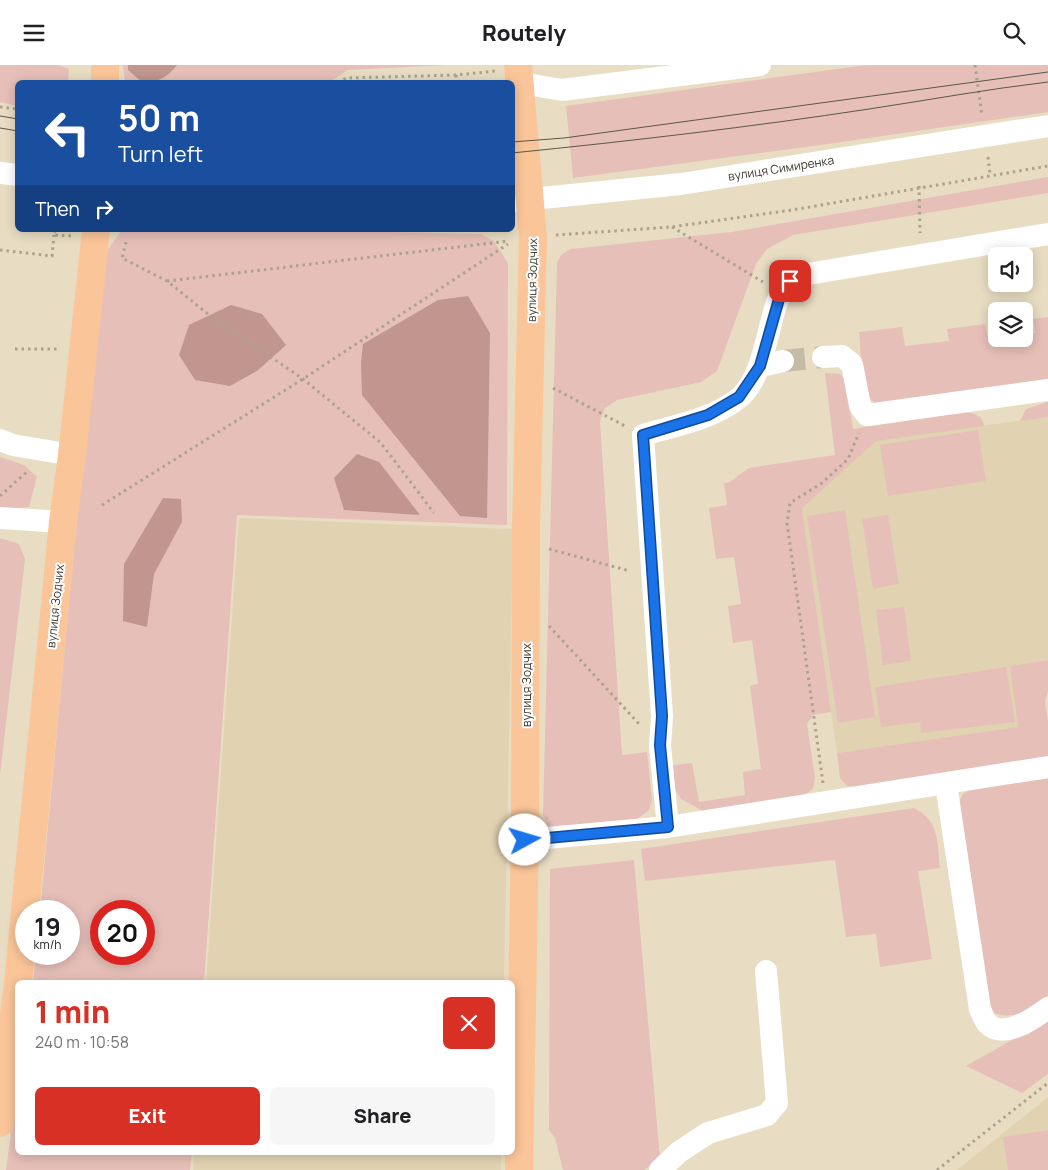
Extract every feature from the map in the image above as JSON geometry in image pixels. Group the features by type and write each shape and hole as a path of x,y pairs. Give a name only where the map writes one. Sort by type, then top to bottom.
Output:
{"main road":[{"path":"105,65 105,80"},
{"name":"вулиця Зодчих","path":"515,90 521,200 533,238 526,529 525,840 520,1170"},
{"name":"вулиця Зодчих","path":"18,980 63,523 61,453 96,232"},
{"name":"вулиця Зодчих","path":"0,1123 15,1006"}],"street":[{"path":"514,72 562,91 760,65"},
{"name":"вулиця Симиренка","path":"521,200 682,184 1048,126"},
{"path":"0,173 15,175"},
{"path":"668,827 660,745 662,716 643,435 708,415 739,397 760,366 781,292 790,281 808,274 1048,234"},
{"path":"823,357 842,356 852,364 860,406 867,415 1048,390"},
{"path":"760,366 783,361"},
{"path":"0,440 13,445 61,453"},
{"path":"0,518 63,523"},
{"path":"525,840 668,827 1048,767"},
{"path":"946,784 980,1009 987,1023 997,1030 1011,1028 1034,1019 1048,1008"},
{"path":"660,1170 679,1152 708,1133 767,1115 777,1103 766,971"}],"path":[{"path":"343,80 346,78 456,75 495,71 514,72"},
{"path":"456,75 457,80"},
{"path":"0,107 15,109"},
{"path":"533,238 671,227 792,210 918,186 1048,166"},
{"path":"918,186 921,255"},
{"path":"671,227 781,292"},
{"path":"0,250 52,256 54,235"},
{"path":"102,505 303,379 515,240 168,281"},
{"path":"126,242 122,258 168,281 208,314 303,379 381,443 434,513"},
{"path":"14,349 59,349"},
{"path":"551,387 643,435"},
{"path":"825,803 787,523 790,503 822,483 848,459 867,415"},
{"path":"0,497 61,453"},
{"path":"547,548 652,577"},
{"path":"546,622 660,745"},
{"path":"937,1170 1048,1083"}],"shaded area":[{"path":"0,65 58,65 69,69 68,80 15,80 15,106 0,102"},
{"path":"123,65 448,65 348,70 333,80 125,80"},
{"path":"128,65 177,65 170,73 156,80 140,80 128,70"},
{"path":"866,65 1048,65 1048,112 573,178 566,106"},
{"path":"1048,177 1048,193 793,235 767,249 756,264 717,371 701,382 617,400 605,408 600,421 622,755 647,752 652,800 649,810 636,820 553,830 548,826 543,815 557,263 561,255 571,249 732,232"},
{"path":"121,232 481,234 494,241 508,263 507,525 237,515 204,980 33,980 35,965 80,965 80,900 41,900 74,550 106,252"},
{"path":"468,296 490,333 487,518 460,516 362,395 361,362 363,344 438,300"},
{"path":"231,305 262,314 286,345 257,371 230,386 195,380 179,355 189,325"},
{"path":"1048,317 1048,383 878,406 867,392 862,372 859,332 902,327 905,346 949,341 947,329 985,324 988,347 1033,347 1033,333 1035,333 1033,319"},
{"path":"825,373 840,374 845,380 853,429 966,412 973,413 982,419 984,426 876,441 802,508 831,712 813,715 807,724 815,778 813,789 801,797 705,812 681,799 675,789 673,765 692,763 699,802 745,795 743,772 761,769 750,686 758,684 752,640 733,643 728,606 741,604 734,557 716,559 709,508 727,505 724,483 730,482 749,468 835,455"},
{"path":"1048,402 1048,417 1020,421 1026,409"},
{"path":"1048,417 1048,660 1010,666 1019,727 837,753 802,508 876,440"},
{"path":"978,430 986,481 888,496 880,445"},
{"path":"357,454 379,462 420,515 344,510 334,478"},
{"path":"0,457 24,465 37,477 29,507 0,508"},
{"path":"163,498 181,499 182,522 154,574 147,627 123,621 124,564"},
{"path":"845,510 875,717 838,723 807,516"},
{"path":"888,515 899,584 873,589 862,519"},
{"path":"239,518 513,529 504,980 206,980"},
{"path":"0,538 19,544 25,559 0,775"},
{"path":"904,607 911,661 883,665 876,610"},
{"path":"1048,660 1048,691 1045,701 1048,721 1048,757 856,787 847,786 840,778 837,753 1018,727 1010,666"},
{"path":"1006,667 1015,722 921,733 920,722 881,727 875,687"},
{"path":"1048,778 1048,995 1035,1006 1021,1013 1013,1015 998,1014 990,1011 958,804 963,794 969,790"},
{"path":"914,808 929,819 936,833 938,849 940,868 918,871 932,959 880,967 876,934 846,937 835,860 645,881 641,849"},
{"path":"634,860 660,1159 644,1170 563,1170 555,1138 549,1130 550,869"},
{"path":"1048,1021 1048,1074 1022,1093 966,1066 1012,1040 1029,1034"},
{"path":"1048,1097 1048,1170 957,1170"},
{"path":"15,1104 15,1155 192,1155 190,1170 6,1170"},
{"path":"1048,1130 1048,1170 1008,1170 1003,1137"},
{"path":"194,1155 501,1155 501,1170 193,1170"}],"tunnel":[{"path":"783,361 823,357"}],"tram line":[{"path":"515,142 564,138 1048,72"},
{"path":"515,153 780,122 1048,82"},
{"path":"0,116 15,118"},
{"path":"0,128 15,130"}],"route":[{"path":"525,840 668,827 660,745 662,716 643,435 708,415 739,397 760,366 781,292 790,281"}]}
